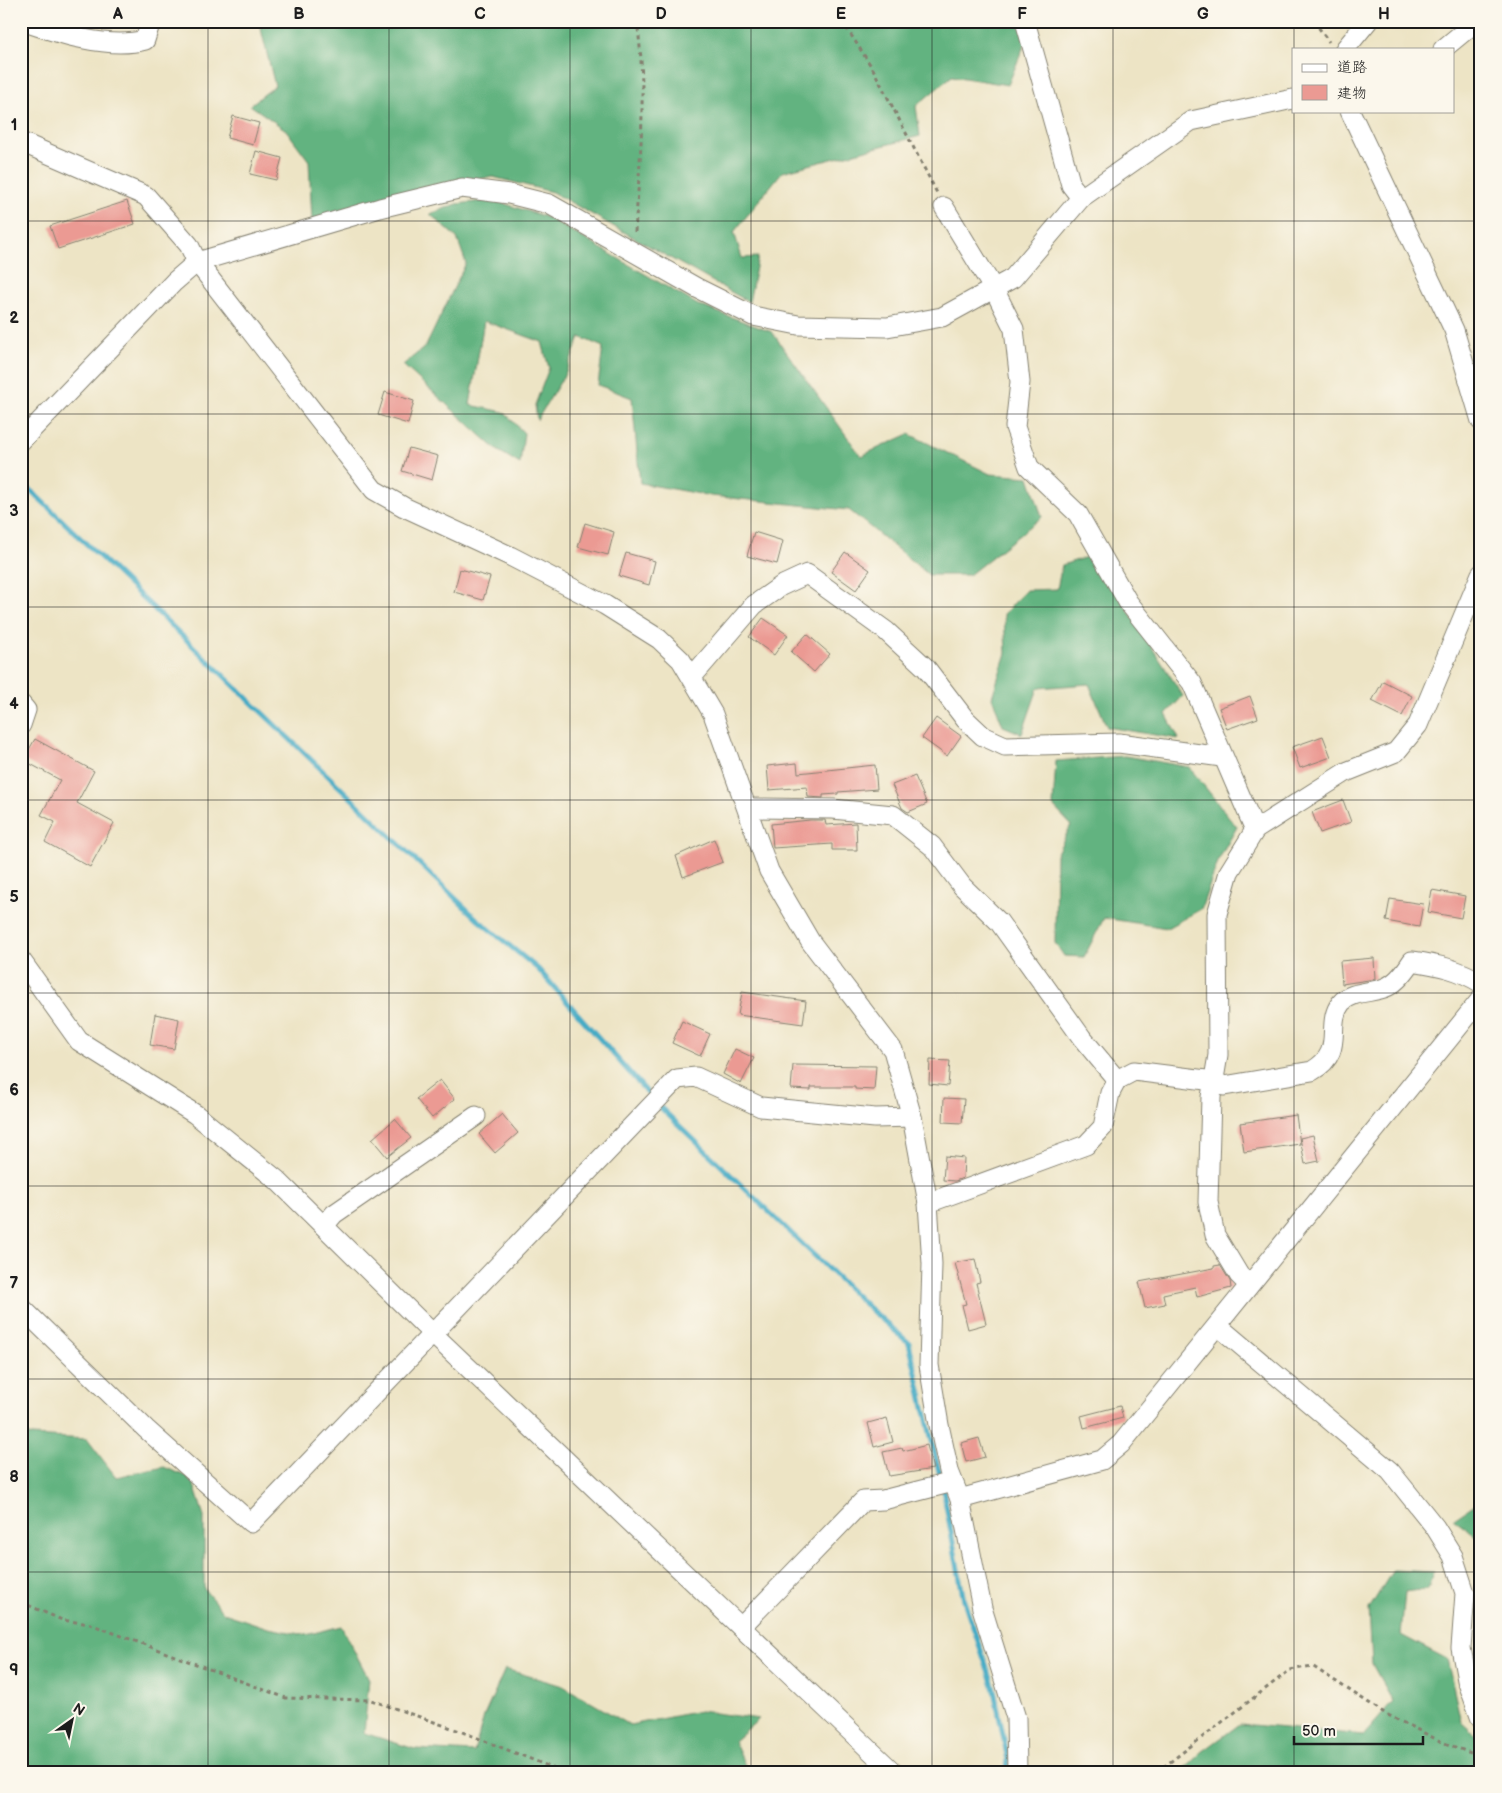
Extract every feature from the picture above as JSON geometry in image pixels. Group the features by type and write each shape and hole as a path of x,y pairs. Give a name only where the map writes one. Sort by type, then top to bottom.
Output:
{"street":[{"path":"22,21 63,35 130,44 145,40 151,21"},
{"path":"1025,21 1071,185 1082,198"},
{"path":"1346,48 1368,21"},
{"path":"1444,48 1477,21"},
{"path":"21,441 167,289 197,262 380,208 462,188 509,194 549,204 697,288 754,316 798,326 887,327 942,317 995,290 1013,278 1082,198 1191,121 1292,99"},
{"path":"1350,112 1454,330 1481,421"},
{"path":"21,142 146,196 189,246 197,262 374,490 404,507 510,556 605,605 659,639 681,660 692,677 714,714 769,871 810,941 893,1050 912,1118 928,1203 932,1264 929,1365 939,1425 957,1490 982,1608 1016,1718 1017,1772"},
{"path":"944,207 995,290 1014,329 1020,382 1015,427 1029,467 1078,514 1128,602 1192,682 1222,758 1255,830"},
{"path":"692,677 754,605 781,586 807,574 886,631 926,668 965,719 983,736 1005,746 1119,743 1222,758"},
{"path":"1249,1285 1239,1275 1215,1234 1208,1202 1211,1097 1218,1055 1217,914 1229,872 1255,830 1346,772 1396,752 1418,725 1481,574"},
{"path":"21,704 26,710 21,725"},
{"path":"748,808 833,809 893,815 932,846 962,886 999,922 1082,1038 1118,1080"},
{"path":"21,960 79,1041 196,1114 277,1180 434,1335 893,1772"},
{"path":"928,1203 1086,1145 1103,1127 1110,1093 1118,1080 1134,1071 1214,1082 1224,1086 1312,1072 1324,1064 1333,1043 1335,1015 1341,1003 1350,996 1386,988 1396,981 1412,961 1447,967 1467,974 1481,983"},
{"path":"741,1627 863,1501 957,1490 1102,1460 1121,1444 1481,999"},
{"path":"21,1307 146,1429 252,1522 434,1335 676,1078 696,1077 760,1106 875,1118 912,1118"},
{"path":"324,1226 334,1214 476,1116"},
{"path":"1218,1326 1390,1471 1454,1556 1465,1593 1460,1648 1467,1680 1481,1718"}],"path":[{"path":"633,250 640,153 641,50 637,21"},
{"path":"842,21 873,69 944,207"},
{"path":"1314,21 1333,48"},
{"path":"21,1602 62,1620 90,1624 286,1698 371,1700 460,1731 563,1772"},
{"path":"1157,1772 1290,1670 1312,1666 1386,1714 1442,1742 1481,1757"}],"green space":[{"path":"259,21 1020,21 1026,41 1008,85 952,76 916,106 920,136 782,172 734,232 742,258 758,257 749,302 552,192 493,177 459,181 312,221 309,161 286,130 250,105 275,86"},
{"path":"493,200 549,218 698,305 772,332 861,456 909,434 990,474 1029,477 1042,517 969,575 929,575 849,510 711,496 640,483 632,398 598,385 603,347 580,337 565,374 537,420 535,405 549,368 542,342 484,321 470,405 504,412 524,433 520,464 497,450 403,365 426,346 466,263 457,238 430,214 457,204"},
{"path":"1093,555 1183,696 1166,714 1179,739 1107,727 1089,684 1038,688 1022,734 1003,726 992,697 1006,653 1004,614 1026,590 1057,589 1062,565"},
{"path":"1125,756 1189,767 1237,827 1219,859 1201,909 1167,928 1104,918 1084,957 1064,956 1055,943 1056,855 1071,825 1053,806 1056,761"},
{"path":"21,1430 31,1436 87,1439 116,1477 164,1467 192,1479 204,1516 204,1589 224,1613 268,1628 306,1635 341,1626 369,1679 364,1733 415,1749 474,1752 484,1716 505,1669 563,1686 630,1725 700,1711 759,1719 734,1741 748,1772 21,1772"},
{"path":"1481,1500 1481,1540 1453,1519"},
{"path":"1393,1570 1433,1572 1428,1589 1405,1592 1401,1635 1447,1659 1461,1722 1481,1740 1481,1772 1181,1772 1202,1752 1240,1724 1364,1735 1393,1702 1372,1664 1369,1609"}],"building":[{"path":"233,116 259,123 253,145 227,138"},
{"path":"256,151 282,158 276,180 250,174"},
{"path":"127,201 135,224 58,249 50,226"},
{"path":"385,392 414,401 408,424 378,415"},
{"path":"409,448 438,456 432,480 402,471"},
{"path":"585,523 614,532 608,555 578,547"},
{"path":"754,532 783,541 777,564 747,556"},
{"path":"845,552 870,570 856,590 831,572"},
{"path":"626,553 655,561 649,585 619,576"},
{"path":"460,569 490,577 483,600 454,592"},
{"path":"763,618 788,635 774,655 749,637"},
{"path":"807,634 830,654 814,672 791,652"},
{"path":"1383,681 1412,696 1402,716 1372,701"},
{"path":"1250,696 1258,718 1227,729 1219,708"},
{"path":"936,718 961,736 947,756 922,738"},
{"path":"1323,736 1331,757 1300,768 1292,747"},
{"path":"35,739 94,771 77,803 114,823 90,867 45,842 55,822 41,815 60,780 23,760"},
{"path":"797,763 798,773 875,765 877,789 838,792 838,794 823,795 823,798 808,797 807,787 769,790 767,766"},
{"path":"915,776 927,804 908,812 902,808 892,785"},
{"path":"1343,800 1351,822 1320,833 1312,812"},
{"path":"825,820 826,825 856,823 857,850 832,850 832,844 773,848 771,824"},
{"path":"714,839 723,862 683,877 676,856"},
{"path":"1432,890 1465,896 1461,918 1428,912"},
{"path":"1390,899 1423,904 1419,927 1386,921"},
{"path":"1374,958 1375,979 1342,984 1340,961"},
{"path":"742,992 806,1001 803,1024 738,1015"},
{"path":"155,1014 179,1019 174,1049 150,1045"},
{"path":"682,1021 710,1034 700,1056 672,1043"},
{"path":"735,1049 754,1058 741,1084 723,1074"},
{"path":"930,1060 950,1061 948,1086 929,1084"},
{"path":"793,1065 876,1066 874,1090 855,1089 855,1087 811,1087 811,1090 791,1089"},
{"path":"440,1080 455,1099 432,1118 416,1099"},
{"path":"944,1098 964,1099 962,1123 943,1122"},
{"path":"502,1114 518,1133 495,1153 479,1134"},
{"path":"1296,1115 1300,1144 1244,1152 1240,1123"},
{"path":"395,1119 411,1138 387,1157 372,1139"},
{"path":"1313,1135 1319,1161 1305,1164 1300,1138"},
{"path":"945,1156 964,1158 963,1178 955,1181 943,1180"},
{"path":"975,1259 980,1282 976,1283 986,1324 968,1329 962,1305 966,1304 955,1263"},
{"path":"1220,1265 1230,1281 1231,1288 1197,1297 1195,1287 1163,1294 1165,1304 1145,1308 1139,1282 1214,1268 1214,1266"},
{"path":"1120,1406 1123,1418 1084,1428 1081,1416"},
{"path":"887,1418 893,1442 874,1447 868,1423"},
{"path":"979,1438 985,1457 966,1462 961,1443"},
{"path":"927,1445 933,1469 889,1476 883,1452 902,1448 903,1451"}],"waterway":[{"path":"21,481 477,919 538,969 660,1107 870,1309 909,1343 941,1480"},
{"path":"943,1489 964,1601 993,1685 1008,1760 1007,1772"}]}
